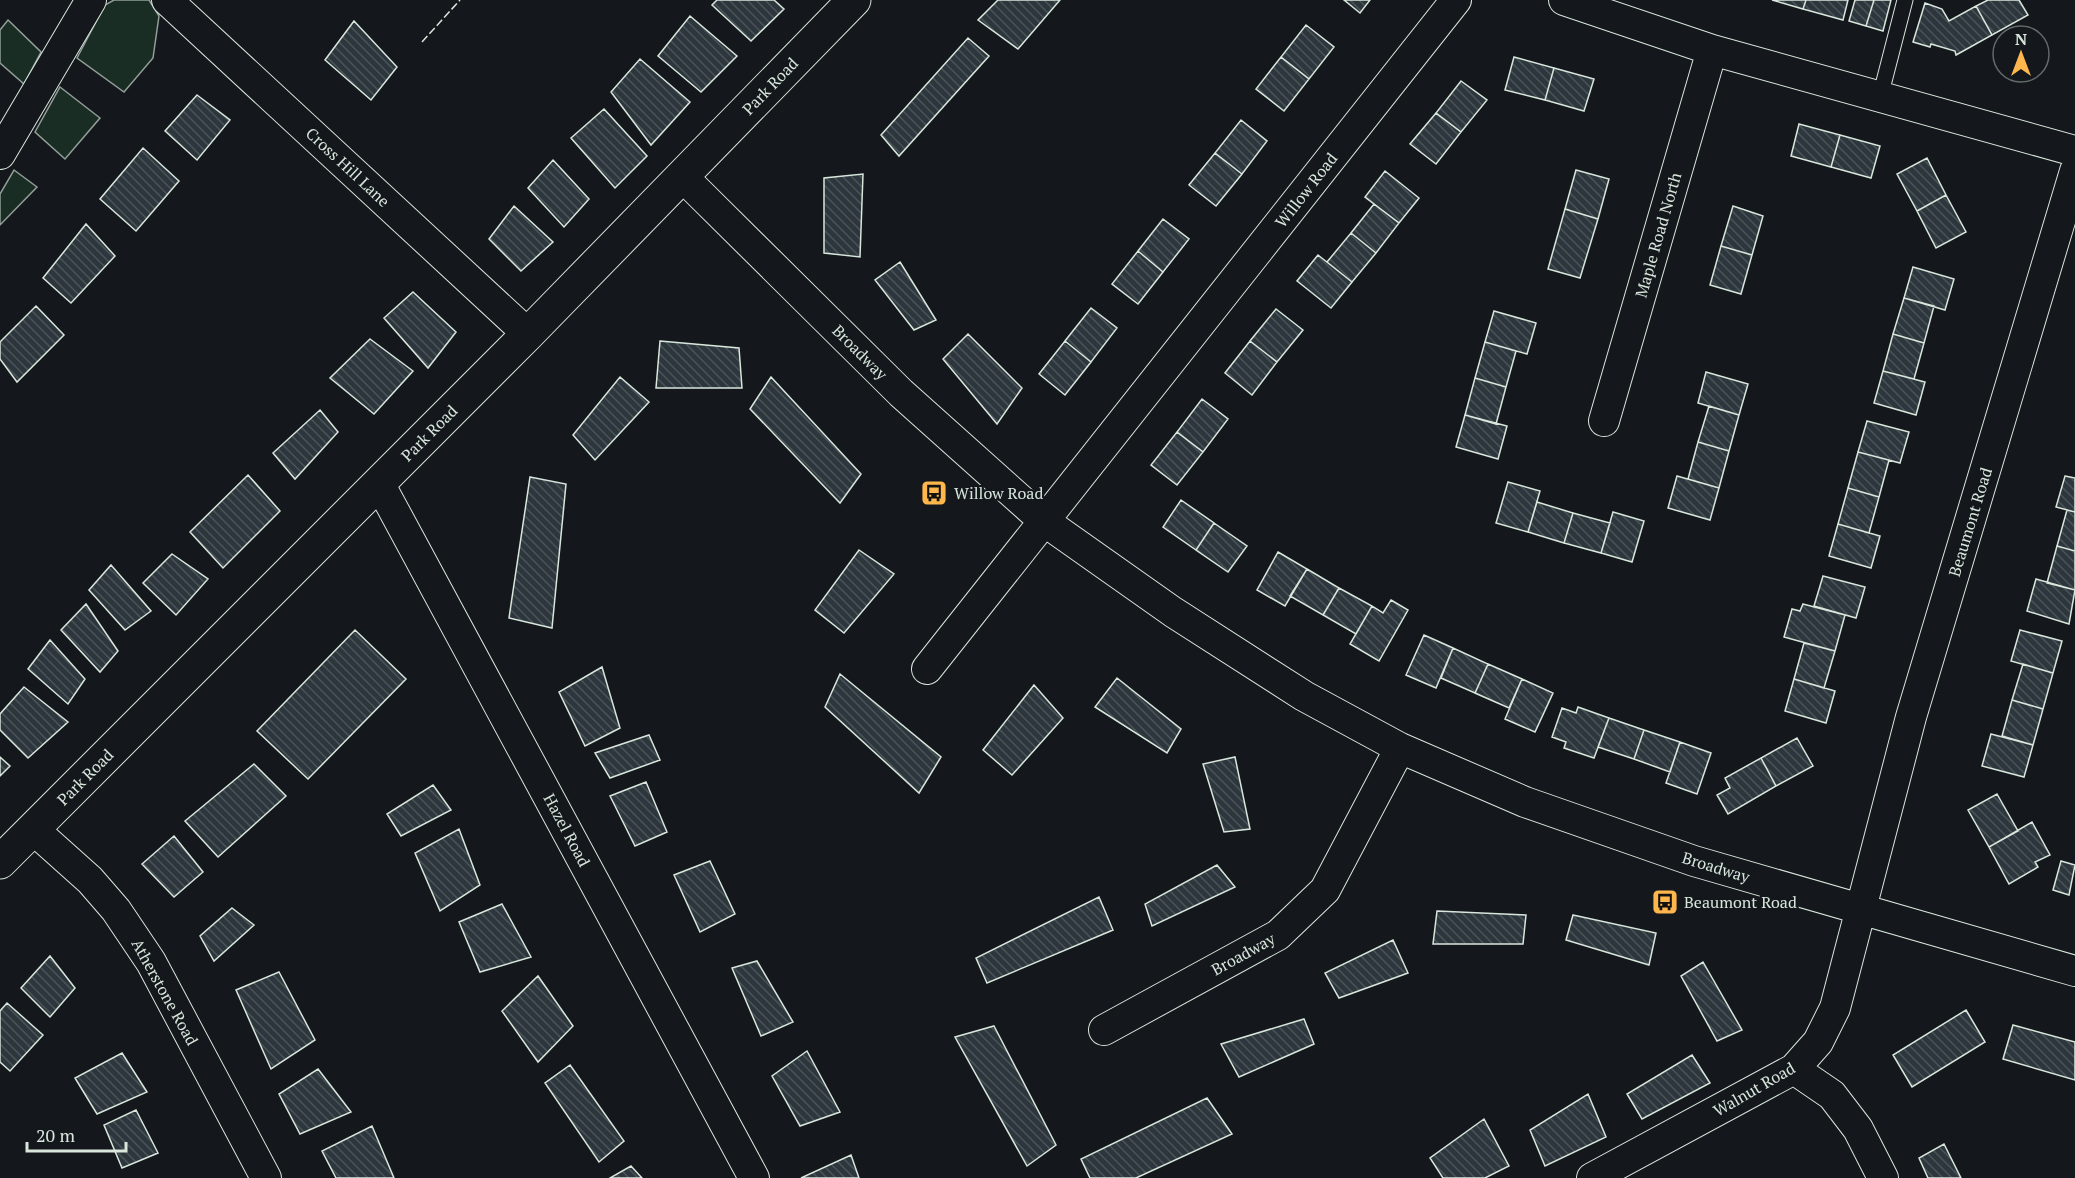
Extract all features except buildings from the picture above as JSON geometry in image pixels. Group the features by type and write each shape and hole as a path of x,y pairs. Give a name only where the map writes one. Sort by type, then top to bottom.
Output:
{"street":[{"name":"Cross Hill Lane","path":"167,0 528,334"},
{"name":"Park Road","path":"0,862 528,334 854,0"},
{"name":"Willow Road","path":"1044,521 1456,0"},
{"path":"1564,0 1713,50 2075,151"},
{"path":"0,154 87,1"},
{"name":"Maple Road North","path":"1604,421 1713,50"},
{"name":"Beaumont Road","path":"1861,909 1915,706 2075,171"},
{"name":"Broadway","path":"682,176 901,393 1044,521 1173,612 1284,683 1400,748 1525,802 1682,857 2075,971"},
{"name":"Hazel Road","path":"379,483 754,1178"},
{"path":"927,669 1044,521"},
{"name":"Broadway","path":"1104,1030 1278,935 1325,890 1400,748"},
{"name":"Atherstone Road","path":"33,829 90,880 116,910 152,962 266,1178"},
{"name":"Walnut Road","path":"1594,1177 1794,1069 1818,1042 1836,1008 1861,909"},
{"path":"1794,1069 1832,1095 1858,1129 1883,1178"}],"lane":[{"path":"1880,97 1905,0"}],"green space":[{"path":"114,0 149,0 159,16 153,58 124,92 77,58 105,5"},
{"path":"8,20 41,52 24,84 0,63 0,30"},
{"path":"60,87 100,118 65,159 35,132"},
{"path":"14,170 37,187 0,225 0,194"}],"fence":[{"path":"422,42 460,0"}],"place":[{"name":"Willow Road","path":"934,493"},
{"name":"Beaumont Road","path":"1665,902"}]}
